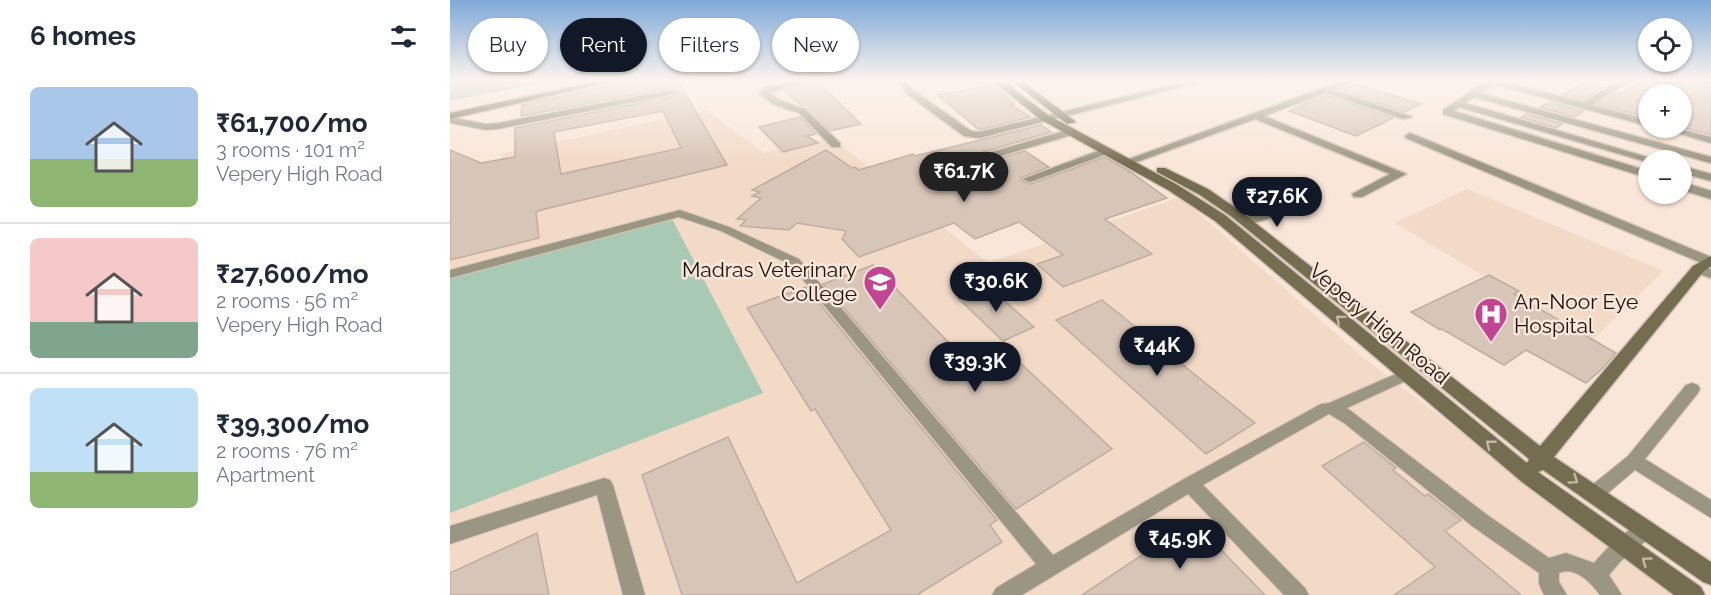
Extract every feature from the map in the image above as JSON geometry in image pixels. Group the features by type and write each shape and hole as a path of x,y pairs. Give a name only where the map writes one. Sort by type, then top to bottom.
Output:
{"main road":[{"path":"450,118 490,109"},
{"name":"Vepery High Road","path":"1040,109 1132,160 1204,192 1246,221 1541,458 1711,575"},
{"name":"Vepery High Road","path":"1044,109 1071,132 1106,151 1132,160 1220,218 1529,476 1694,595"},
{"path":"1529,476 1541,458 1707,266"}],"street":[{"path":"796,109 802,111 836,145"},
{"path":"934,109 972,135 1082,109"},
{"path":"1132,160 1275,109"},
{"path":"1382,109 1407,117"},
{"path":"1451,109 1446,112 1638,173"},
{"path":"1474,109 1638,156"},
{"path":"1529,109 1711,160"},
{"path":"1598,109 1638,120"},
{"path":"1256,116 1400,174 1358,194"},
{"path":"938,171 1071,132"},
{"path":"1692,135 1711,140"},
{"path":"1410,136 1707,266"},
{"path":"1029,179 1106,151"},
{"path":"1692,172 1711,178"},
{"path":"1692,189 1711,195"},
{"path":"1246,221 1300,205"}],"lane":[{"path":"450,118 486,127 586,109"},
{"path":"450,274 680,213 725,229 795,262 1051,567"},
{"path":"1003,595 1320,410 1332,408 1406,375"},
{"path":"1594,494 1634,460 1692,389"},
{"path":"1332,408 1350,419 1479,520 1549,569"},
{"path":"1634,460 1711,510"},
{"path":"1190,484 1298,595"},
{"path":"450,535 604,485 634,595"},
{"path":"1596,575 1645,530"},
{"path":"1556,595 1549,584 1549,569 1553,564 1568,562 1596,575 1604,582 1611,595"}],"shaded area":[{"name":"Madras Veterinary College","path":"706,110 764,153 830,137 988,263 1180,197 1364,358 1673,595 450,595 450,234 505,221 502,154"},
{"path":"1467,189 1663,271 1592,341 1395,223"}],"green space":[{"path":"671,217 763,393 450,513 450,272"}],"building":[{"path":"522,109 560,109 521,116"},
{"path":"611,109 694,109 727,165 541,210 536,212 539,238 450,260 450,150 481,163 515,157 515,128","holes":["663,111 681,148 561,174 554,132"]},
{"path":"805,109 845,109 861,124 830,131"},
{"path":"954,109 1017,109 1030,117 979,130"},
{"path":"1294,109 1366,109 1393,118 1356,136 1289,111"},
{"path":"1395,109 1411,109 1405,112"},
{"path":"1546,109 1584,111 1574,117"},
{"path":"1615,109 1638,109 1638,115"},
{"path":"1692,109 1711,109 1711,135 1692,130"},
{"path":"1527,114 1562,124 1556,128 1521,117"},
{"path":"800,117 816,134 807,136 818,143 783,152 759,127"},
{"path":"1041,125 1051,132 933,167 930,173 943,175 1025,151 1049,167 1021,178 1022,181 1030,184 1105,157 1167,198 1105,219 1152,254 1063,287 1037,264 1063,255 1019,222 975,239 954,223 859,257 842,239 846,231 797,223 789,230 740,226 746,220 737,219 761,198 752,196 760,192 752,190 826,150 852,168 859,170 913,154 915,156"},
{"path":"873,265 965,359 999,343 1112,449 1016,509 823,284"},
{"path":"1489,275 1519,291 1514,294 1616,353 1586,383 1526,350 1504,365 1411,312"},
{"path":"988,286 1034,327 1003,341 958,298"},
{"path":"806,287 997,520 990,525 1002,542 917,595 682,595 642,475 728,437 797,583 891,530 815,409 811,411 747,308"},
{"path":"1102,300 1255,423 1206,454 1056,320"},
{"path":"1364,442 1425,496 1428,494 1461,520 1445,531 1521,595 1394,595 1435,567 1322,466"},
{"path":"1193,521 1265,595 1082,595"},
{"path":"537,533 549,595 450,595 450,573"}],"place":[{"name":"Madras Veterinary College","path":"880,311"},
{"name":"An-Noor Eye Hospital","path":"1491,343"}]}
